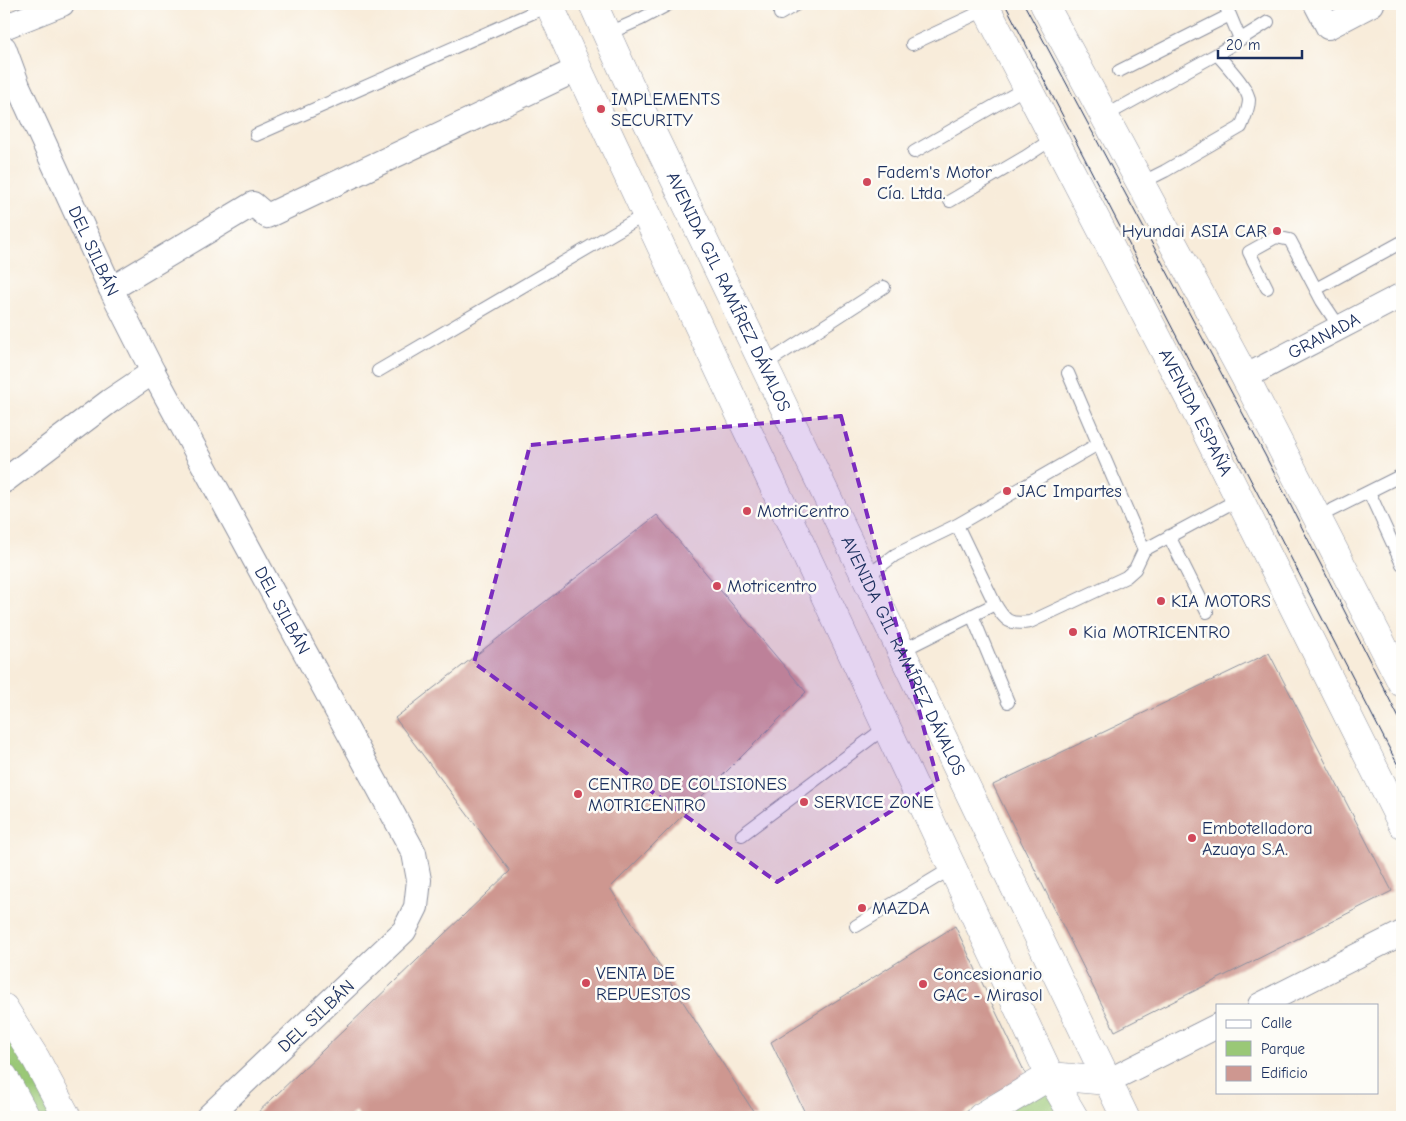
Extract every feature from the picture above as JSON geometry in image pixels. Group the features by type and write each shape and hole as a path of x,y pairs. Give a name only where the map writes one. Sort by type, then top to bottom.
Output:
{"main road":[{"path":"550,4 578,69 1050,1076 1064,1113 1108,1081"},
{"name":"AVENIDA GIL RAMÍREZ DÁVALOS","path":"593,4 638,103 1126,1117"},
{"path":"1044,4 1245,377 1402,683"},
{"name":"AVENIDA ESPAÑA","path":"986,6 1239,499 1402,824"},
{"path":"4,1008 36,1060 67,1117"},
{"path":"981,1117 1050,1076 1108,1081"},
{"path":"4,1077 26,1117"}],"street":[{"path":"4,27 62,4"},
{"path":"1316,4 1328,27 1372,4"},
{"name":"DEL SILBÁN","path":"4,48 18,86 111,289 153,372 414,853 419,880 416,907 404,932 208,1117"},
{"path":"111,289 253,204 267,216 578,69"},
{"name":"GRANADA","path":"1245,377 1402,295"},
{"path":"4,481 110,401 153,372"},
{"path":"1262,1004 1402,933"},
{"path":"1108,1081 1216,1027"}],"lane":[{"path":"256,135 550,4"},
{"path":"607,34 669,4"},
{"path":"780,14 798,4"},
{"path":"912,44 986,6"},
{"path":"1119,71 1227,9 1240,40"},
{"path":"1105,116 1217,54 1268,22"},
{"path":"1141,183 1241,127 1246,115 1249,99 1243,86 1217,54"},
{"path":"914,152 1028,87"},
{"path":"950,201 1054,138"},
{"path":"378,372 646,214"},
{"path":"1267,288 1249,252 1276,237 1290,240 1316,289 1340,328"},
{"path":"1316,289 1402,242"},
{"path":"764,365 884,287"},
{"path":"1068,373 1144,550"},
{"path":"866,577 895,555 957,525 1098,444"},
{"path":"1318,517 1402,476"},
{"path":"1369,492 1402,564"},
{"path":"957,525 995,604 1003,617 1016,624 1030,622 1126,577 1135,569 1144,550 1239,499"},
{"path":"1170,536 1207,612"},
{"path":"901,651 995,604"},
{"path":"972,615 1008,702"},
{"path":"742,835 886,727"},
{"path":"856,926 952,868"}],"highlighted area":[{"path":"841,416 938,782 777,882 474,663 530,445"}],"green space":[{"path":"4,1008 67,1117 26,1117 4,1077"},
{"path":"1050,1076 1068,1105 1049,1117 983,1117"}],"building":[{"name":"CENTRO DE COLISIONES MOTRICENTRO","path":"657,515 806,692 610,888 757,1117 360,1117 356,1111 350,1117 253,1117 510,871 395,718"},
{"name":"Embotelladora Azuaya S.A.","path":"1269,653 1392,891 1115,1031 993,785"},
{"name":"Concesionario GAC - Mirasol","path":"955,926 1026,1075 958,1117 807,1117 771,1042"}],"tram line":[{"path":"1005,4 1402,773"},
{"path":"1024,4 1265,455 1402,724"}],"place":[{"name":"IMPLEMENTS SECURITY","path":"601,109"},
{"name":"Fadem's Motor Cía. Ltda.","path":"867,182"},
{"name":"Hyundai ASIA CAR","path":"1277,231"},
{"name":"JAC Impartes","path":"1007,491"},
{"name":"MotriCentro","path":"747,511"},
{"name":"Motricentro","path":"717,586"},
{"name":"KIA MOTORS","path":"1161,601"},
{"name":"Kia MOTRICENTRO","path":"1073,632"},
{"name":"CENTRO DE COLISIONES MOTRICENTRO","path":"578,794"},
{"name":"SERVICE ZONE","path":"804,802"},
{"name":"Embotelladora Azuaya S.A.","path":"1192,838"},
{"name":"MAZDA","path":"862,908"},
{"name":"VENTA DE REPUESTOS","path":"586,983"},
{"name":"Concesionario GAC - Mirasol","path":"923,984"}]}
